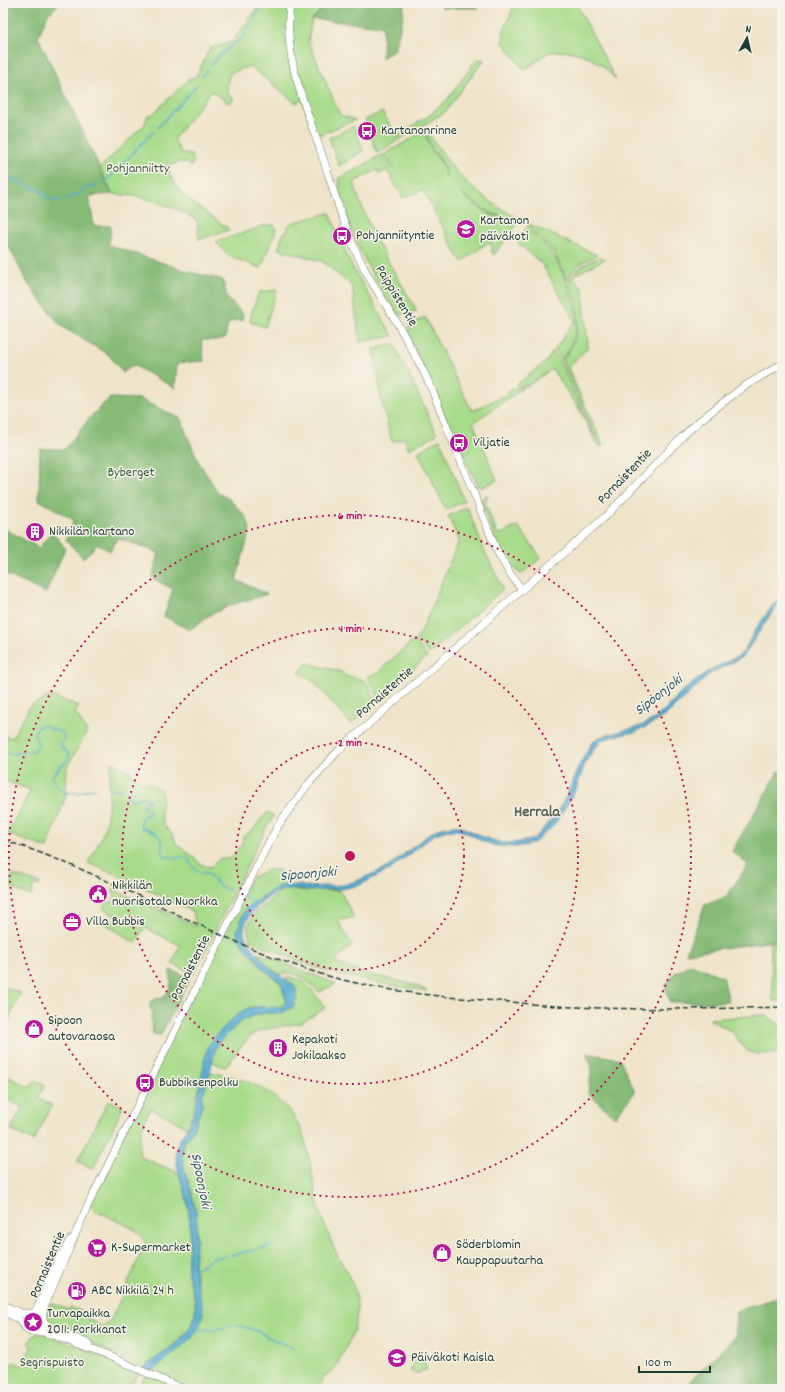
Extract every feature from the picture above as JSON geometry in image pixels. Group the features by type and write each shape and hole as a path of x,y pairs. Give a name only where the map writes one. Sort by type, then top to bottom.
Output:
{"street":[{"name":"Paippistentie","path":"290,3 288,36 290,57 306,110 330,177 347,231 361,263 421,365 497,551 509,572 522,590"},
{"name":"Pornaistentie","path":"44,1320 44,1307 81,1222 153,1072 268,844 296,800 317,773 339,750 606,516 698,422 743,387 782,364"},
{"name":"Pornaistentie","path":"32,1313 37,1308 57,1262 81,1222"},
{"path":"3,1305 20,1313 39,1314 50,1327 79,1339 111,1357"},
{"path":"3,1312 19,1319 30,1332 44,1332 55,1335 129,1364 184,1389"},
{"path":"25,1327 25,1319 32,1313"},
{"path":"38,1332 43,1327 44,1320"}],"green space":[{"path":"3,3 60,3 48,14 38,37 112,194 89,196 94,226 111,226 109,245 190,272 223,280 227,298 243,314 242,321 237,320 228,323 225,338 217,340 201,340 204,361 177,363 175,388 133,365 123,373 109,355 61,326 28,284 6,241 3,240"},
{"name":"Pohjanniitty","path":"261,3 319,3 319,13 312,19 308,41 340,115 356,120 316,136 302,99 296,103 250,66 230,73 227,87 229,93 234,99 229,103 211,91 174,139 182,154 192,155 194,162 191,167 182,162 166,167 180,192 230,230 199,239 197,220 177,209 154,201 134,196 112,194 100,168 145,124 148,114 152,115 188,80 197,75 210,48 232,42"},
{"path":"319,3 404,3 403,16 395,49 382,58 383,26 312,19 319,13"},
{"path":"442,3 480,3 478,8 442,8"},
{"path":"515,3 576,3 616,80 604,67 587,56 570,51 549,52 524,70 503,42 504,30"},
{"path":"477,59 484,60 445,112 377,153 365,120 382,112 397,136 431,114 447,100"},
{"path":"354,126 363,151 339,166 329,138"},
{"path":"425,130 451,165 474,189 491,202 520,219 519,221 490,213 463,195 472,203 490,214 519,222 494,255 491,251 493,249 491,244 488,242 462,262 423,190 403,198 387,170 379,174 377,170 354,182 359,199 373,232 417,311 398,315 370,270 355,239 338,189 340,185 339,179 383,154 392,168 394,167 385,154 424,131 431,150 441,162 447,178 442,162 432,149"},
{"path":"330,213 350,263 393,336 360,342 352,286 322,261 278,249 284,232 287,232 288,226 291,223"},
{"path":"529,224 597,255 576,267 568,281 554,252 547,243 527,227"},
{"path":"266,225 274,225 276,230 261,268 228,256 216,242"},
{"path":"526,229 543,242 550,251 561,270 571,293 577,322 570,347 562,359 555,349 575,321 542,264 517,242"},
{"path":"600,257 605,259 573,276 585,264"},
{"path":"573,276 583,289 588,347 568,368 603,445 600,447 562,360 572,345 578,326 577,306 569,284"},
{"path":"277,290 265,327 250,322 259,292"},
{"path":"425,317 472,411 505,395 513,388 524,387 473,423 497,480 483,487 479,487 468,465 458,439 449,425 408,333 410,325"},
{"path":"394,344 437,434 409,449 404,438 392,442 382,405 374,349"},
{"path":"553,351 560,361 597,444 581,412 552,369 527,386 516,385 547,361"},
{"name":"Byberget","path":"110,398 139,399 180,418 198,461 219,494 228,498 247,518 250,530 236,580 267,594 231,605 210,615 189,630 164,616 173,589 152,578 159,553 118,538 110,551 98,544 83,558 66,540 74,520 39,500 40,449 65,449 93,414"},
{"path":"440,439 464,501 446,510 418,452"},
{"path":"488,495 485,503 498,535 518,526 541,558 521,574 507,559 496,540 481,501 483,497"},
{"path":"467,507 485,552 503,589 429,654 416,638 420,635 459,540 448,516"},
{"path":"3,528 39,548 52,531 65,548 46,593 3,573"},
{"path":"414,640 427,657 380,698 367,677 377,673"},
{"path":"307,663 342,672 345,676 365,681 373,696 377,700 351,724 314,682 299,673"},
{"path":"51,696 79,706 75,712 87,732 67,767 66,796 47,848 7,834 31,790 3,780 3,735 12,738 30,706"},
{"path":"112,762 132,773 139,781 161,790 161,817 164,825 174,837 176,844 196,859 200,864 208,867 212,866 220,858 230,859 242,844 243,837 254,829 268,812 274,816 267,826 194,973 172,964 180,945 145,928 135,943 106,924 110,918 117,923 120,919 103,908 107,903 113,902 115,896 112,889 196,926 193,912 129,880 88,863 106,824"},
{"path":"779,771 782,772 782,940 686,953 705,905 726,897 748,865 732,851"},
{"path":"268,870 279,870 288,885 273,890 246,908 237,931 256,960 281,983 286,999 284,1005 274,1008 271,1007 242,1011 209,1046 195,1109 187,1128 151,1109 145,1119 141,1132 139,1145 140,1157 179,1173 190,1218 188,1268 195,1307 194,1318 186,1332 175,1344 147,1365 143,1370 131,1362 52,1325 47,1320 46,1309 49,1310 51,1303 69,1310 70,1307 88,1314 87,1319 104,1327 106,1323 109,1324 146,1243 140,1234 134,1229 93,1209 88,1205 251,878"},
{"path":"13,875 40,883 39,886 34,884 31,896 9,887"},
{"path":"282,890 340,891 354,917 338,921 352,945 334,962 363,973 415,985 427,991 327,971 298,961 250,940 247,926 255,913"},
{"path":"782,940 782,1000 773,1001 770,942"},
{"path":"258,953 336,984 319,992 296,974 279,974 270,968"},
{"path":"691,964 723,977 729,1002 670,1002 665,986 675,973"},
{"path":"170,970 189,979 161,1035 153,1034 151,1019 153,1013 150,1008 150,1002 163,998 168,992 171,983"},
{"path":"290,977 306,984 325,1008 301,1023 261,1030 250,1036 225,1067 212,1062 215,1049 220,1040 240,1022 251,1016 265,1013 281,1013 293,1007 285,980 286,978"},
{"path":"3,987 21,993 3,1031"},
{"path":"766,1015 782,1026 782,1052 757,1054 747,1051 731,1031 709,1019"},
{"path":"586,1053 620,1059 635,1092 615,1117 588,1093 592,1067"},
{"path":"210,1072 243,1080 270,1093 286,1107 302,1132 310,1160 322,1218 333,1246 354,1288 357,1304 356,1322 350,1340 333,1372 326,1374 317,1389 138,1389 146,1376 191,1339 201,1303 194,1264 197,1239 196,1212 190,1186 185,1173 182,1154 185,1141 193,1130 202,1105 202,1097"},
{"path":"3,1074 30,1088 35,1080 45,1085 38,1098 52,1105 34,1141 11,1130 22,1107 3,1097"},
{"path":"109,1100 123,1107 93,1169 77,1161"},
{"path":"782,1296 782,1389 682,1389 735,1337 736,1311"},
{"name":"Segrispuisto","path":"42,1333 141,1371 130,1386 127,1386 131,1388 130,1389 3,1389 3,1382 13,1362 23,1366 31,1347 28,1343 34,1335"},
{"path":"421,1355 427,1369 416,1374 410,1371 417,1357"}],"water":[{"path":"782,593 782,599 743,657 711,673 666,715 652,724 635,732 603,740 595,748 586,761 576,789 561,815 552,827 535,842 517,847 496,846 482,841 464,831 448,830 435,834 391,869 360,885 342,889 307,891 292,889 283,890 277,892 264,901 251,914 244,927 245,936 268,966 294,985 296,988 296,999 293,1007 281,1013 265,1013 251,1016 240,1022 220,1040 215,1049 202,1097 202,1105 193,1130 185,1141 182,1154 185,1173 190,1186 196,1212 197,1224 194,1264 203,1312 201,1322 191,1339 150,1373 143,1370 147,1365 182,1338 192,1324 195,1316 195,1299 188,1272 190,1230 189,1211 178,1170 176,1151 179,1141 189,1125 193,1115 208,1047 218,1033 241,1012 252,1007 279,1007 284,1005 286,999 281,983 262,968 238,938 237,931 246,908 279,886 300,885 307,887 344,885 359,880 388,867 437,829 461,826 483,837 502,843 531,840 536,837 556,814 567,795 578,767 592,743 599,737 641,726 656,718 684,690 705,674 739,656 744,651 755,630"}],"waterway":[{"path":"212,64 219,56 242,38 264,3"},
{"path":"202,76 208,69"},
{"path":"158,127 198,84"},
{"path":"105,182 154,131"},
{"path":"3,175 41,191 45,197 60,201"},
{"path":"65,200 79,194 86,188 100,184"},
{"path":"3,752 13,754 35,750 38,744 34,734 38,727 45,725 63,734 64,740 60,743 60,745 69,754 67,761 61,765 52,777 53,780 63,792 77,793 95,788"},
{"path":"108,789 122,789 129,792 131,800 143,797 150,801 145,802 142,807 148,809 150,812 142,818 141,827 159,837 164,856 176,858 186,857 197,871 208,873 220,886 231,890"},
{"path":"245,897 252,900 256,904"},
{"path":"231,1255 271,1246"},
{"path":"193,1270 214,1258 226,1256"},
{"path":"196,1330 219,1329 232,1325"},
{"path":"237,1325 258,1331 293,1348"}],"railway":[{"path":"3,840 84,870 240,944 321,974 364,985 431,995 565,1007 653,1009 782,1007"}],"place":[{"name":"Kartanonrinne","path":"367,131"},
{"name":"Kartanon päiväkoti","path":"466,229"},
{"name":"Pohjanniityntie","path":"342,236"},
{"name":"Viljatie","path":"459,443"},
{"name":"Nikkilän kartano","path":"35,532"},
{"name":"Nikkilän nuorisotalo Nuorkka","path":"98,894"},
{"name":"Villa Bubbis","path":"72,922"},
{"name":"Sipoon autovaraosa","path":"34,1029"},
{"name":"Kepakoti Jokilaakso","path":"278,1048"},
{"name":"Bubbiksenpolku","path":"145,1083"},
{"name":"K-Supermarket","path":"97,1248"},
{"name":"Söderblomin Kauppapuutarha","path":"442,1253"},
{"name":"ABC Nikkilä 24 h","path":"77,1291"},
{"name":"Turvapaikka 2011: Porkkanat","path":"33,1322"},
{"name":"Päiväkoti Kaisla","path":"397,1358"}],"district":[{"name":"Herrala","path":"537,812"}],"water label":[{"name":"Sipoonjoki","path":"659,696"},
{"name":"Sipoonjoki","path":"308,875"},
{"name":"Sipoonjoki","path":"200,1181"}]}
